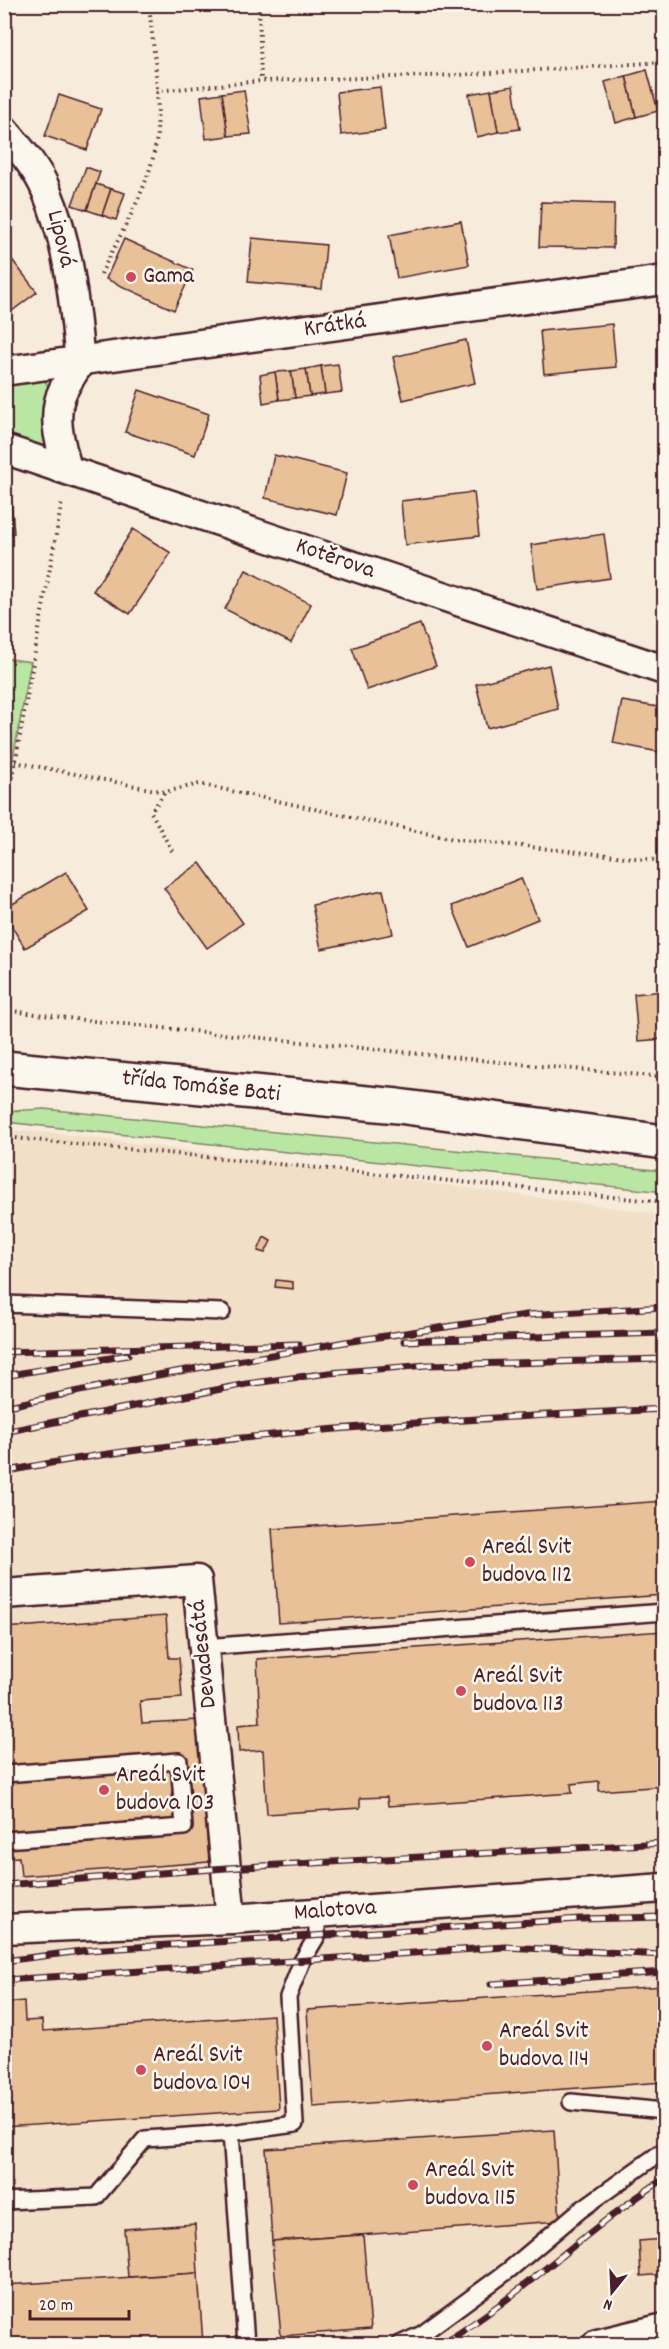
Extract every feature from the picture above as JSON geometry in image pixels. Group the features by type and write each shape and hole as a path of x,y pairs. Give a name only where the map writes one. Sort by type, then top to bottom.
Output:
{"main road":[{"name":"třída Tomáše Bati","path":"4,1068 398,1106 664,1142"},
{"name":"třída Tomáše Bati","path":"398,1106 664,1121"}],"street":[{"name":"Lipová","path":"4,130 22,151 46,188 61,229 74,299 80,362"},
{"name":"Krátká","path":"4,371 664,280"},
{"path":"67,469 58,431 57,412 61,394 80,362"},
{"name":"Kotěrova","path":"4,449 664,670"},
{"name":"Devadesátá","path":"4,1594 197,1580 231,1919"},
{"name":"Malotova","path":"4,1929 231,1919 664,1888"},
{"path":"597,2344 664,2328"}],"lane":[{"path":"4,1304 222,1312"},
{"path":"204,1647 664,1612"},
{"path":"4,1774 179,1761 184,1827 4,1840"},
{"path":"4,2201 96,2197 145,2139 231,2133 295,2124 288,1997 302,1961 317,1936 317,1912"},
{"path":"571,2102 664,2111"},
{"path":"231,2133 246,2344"},
{"path":"400,2344 432,2327 509,2270 579,2211 664,2150"}],"path":[{"path":"100,276 150,167 157,135 149,4"},
{"path":"259,4 261,81"},
{"path":"156,91 261,81 459,75 664,62"},
{"path":"4,825 67,469"},
{"path":"15,762 165,792 199,784 453,839 664,861"},
{"path":"165,792 151,812 172,851"},
{"path":"4,1010 177,1030 664,1077"},
{"path":"4,1137 664,1202"}],"shaded area":[{"path":"4,1130 57,1133 654,1213 654,1278 664,1277 664,2344 5,2344"}],"green space":[{"path":"43,378 49,387 46,447 41,449 5,441 4,383"},
{"path":"4,658 31,662 5,801 4,801"},
{"path":"44,1109 664,1171 664,1192 5,1122 5,1114 9,1111"}],"building":[{"path":"647,70 658,111 636,117 626,76"},
{"path":"626,76 636,117 616,123 605,82"},
{"path":"513,86 520,129 498,132 491,90"},
{"path":"380,87 385,130 341,135 337,92"},
{"path":"244,90 251,134 228,136 222,93"},
{"path":"491,90 498,132 477,137 469,94"},
{"path":"222,93 228,136 206,139 201,96"},
{"path":"59,95 101,109 87,150 45,136"},
{"path":"86,167 100,172 87,210 72,205"},
{"path":"96,184 111,189 102,215 87,210"},
{"path":"111,189 125,193 116,220 102,215"},
{"path":"541,202 614,204 613,248 539,247"},
{"path":"461,221 469,265 397,278 389,235"},
{"path":"252,238 326,245 322,289 248,282"},
{"path":"124,239 193,270 174,310 106,279"},
{"path":"10,257 37,292 4,317 4,262"},
{"path":"612,324 616,367 544,374 540,331"},
{"path":"466,340 475,383 403,400 393,357"},
{"path":"338,364 342,392 325,394 321,366"},
{"path":"321,366 325,394 310,396 306,369"},
{"path":"306,369 310,396 295,398 291,371"},
{"path":"291,371 295,398 279,400 275,372"},
{"path":"275,372 279,400 263,403 260,375"},
{"path":"139,390 209,414 195,455 125,432"},
{"path":"274,455 347,473 337,515 265,498"},
{"path":"10,488 14,533 4,534 4,489"},
{"path":"474,492 479,536 405,545 401,501"},
{"path":"133,529 171,553 130,614 93,591"},
{"path":"604,534 610,578 537,589 531,545"},
{"path":"246,570 311,604 291,643 225,609"},
{"path":"420,624 436,666 367,690 352,648"},
{"path":"549,665 558,709 487,728 476,684"},
{"path":"622,701 664,708 664,753 613,743"},
{"path":"200,863 243,923 207,948 164,888"},
{"path":"66,872 89,911 25,948 4,914 4,909"},
{"path":"521,878 538,919 469,947 452,906"},
{"path":"383,890 393,934 321,949 312,905"},
{"path":"664,991 664,1039 638,1041 634,994"},
{"path":"264,1237 271,1241 265,1253 258,1251"},
{"path":"276,1280 293,1282 293,1289 275,1287"},
{"name":"Areál Svit budova 112","path":"664,1501 664,1595 279,1623 272,1529"},
{"name":"Areál Svit budova 103","path":"166,1616 169,1658 179,1658 182,1698 140,1701 142,1723 199,1720 209,1862 21,1876 19,1857 4,1858 4,1628"},
{"name":"Areál Svit budova 113","path":"664,1631 664,1786 599,1791 599,1781 571,1784 572,1793 388,1806 387,1797 360,1798 360,1808 267,1814 263,1750 239,1752 238,1725 260,1723 257,1659"},
{"name":"Areál Svit budova 114","path":"664,1986 664,2082 313,2107 307,2010"},
{"name":"Areál Svit budova 104","path":"24,2001 25,2021 42,2020 43,2031 273,2015 279,2109 4,2127 4,2003"},
{"name":"Areál Svit budova 115","path":"554,2130 560,2221 272,2241 266,2149"},
{"path":"195,2224 198,2273 128,2277 124,2229"},
{"path":"363,2235 371,2329 281,2336 272,2241"},
{"path":"664,2239 664,2274 641,2276 639,2241"},
{"path":"198,2273 203,2344 4,2344 4,2285"}],"railway":[{"path":"4,1407 141,1378 345,1342 526,1315 664,1307"},
{"path":"404,1341 664,1333"},
{"path":"4,1352 299,1344"},
{"path":"4,1376 128,1355"},
{"path":"4,1432 246,1384 329,1373 427,1365 664,1359"},
{"path":"4,1472 105,1454 321,1430 664,1409"},
{"path":"4,1885 226,1868 664,1843"},
{"path":"4,1961 89,1950 580,1919 664,1917"},
{"path":"4,1980 505,1947 664,1955"},
{"path":"491,1984 664,1972"},
{"path":"442,2344 499,2305 635,2198 664,2179"}],"place":[{"name":"Gama","path":"131,277"},
{"name":"Areál Svit budova 112","path":"470,1562"},
{"name":"Areál Svit budova 113","path":"461,1691"},
{"name":"Areál Svit budova 103","path":"104,1790"},
{"name":"Areál Svit budova 114","path":"487,2046"},
{"name":"Areál Svit budova 104","path":"141,2070"},
{"name":"Areál Svit budova 115","path":"413,2185"}]}
